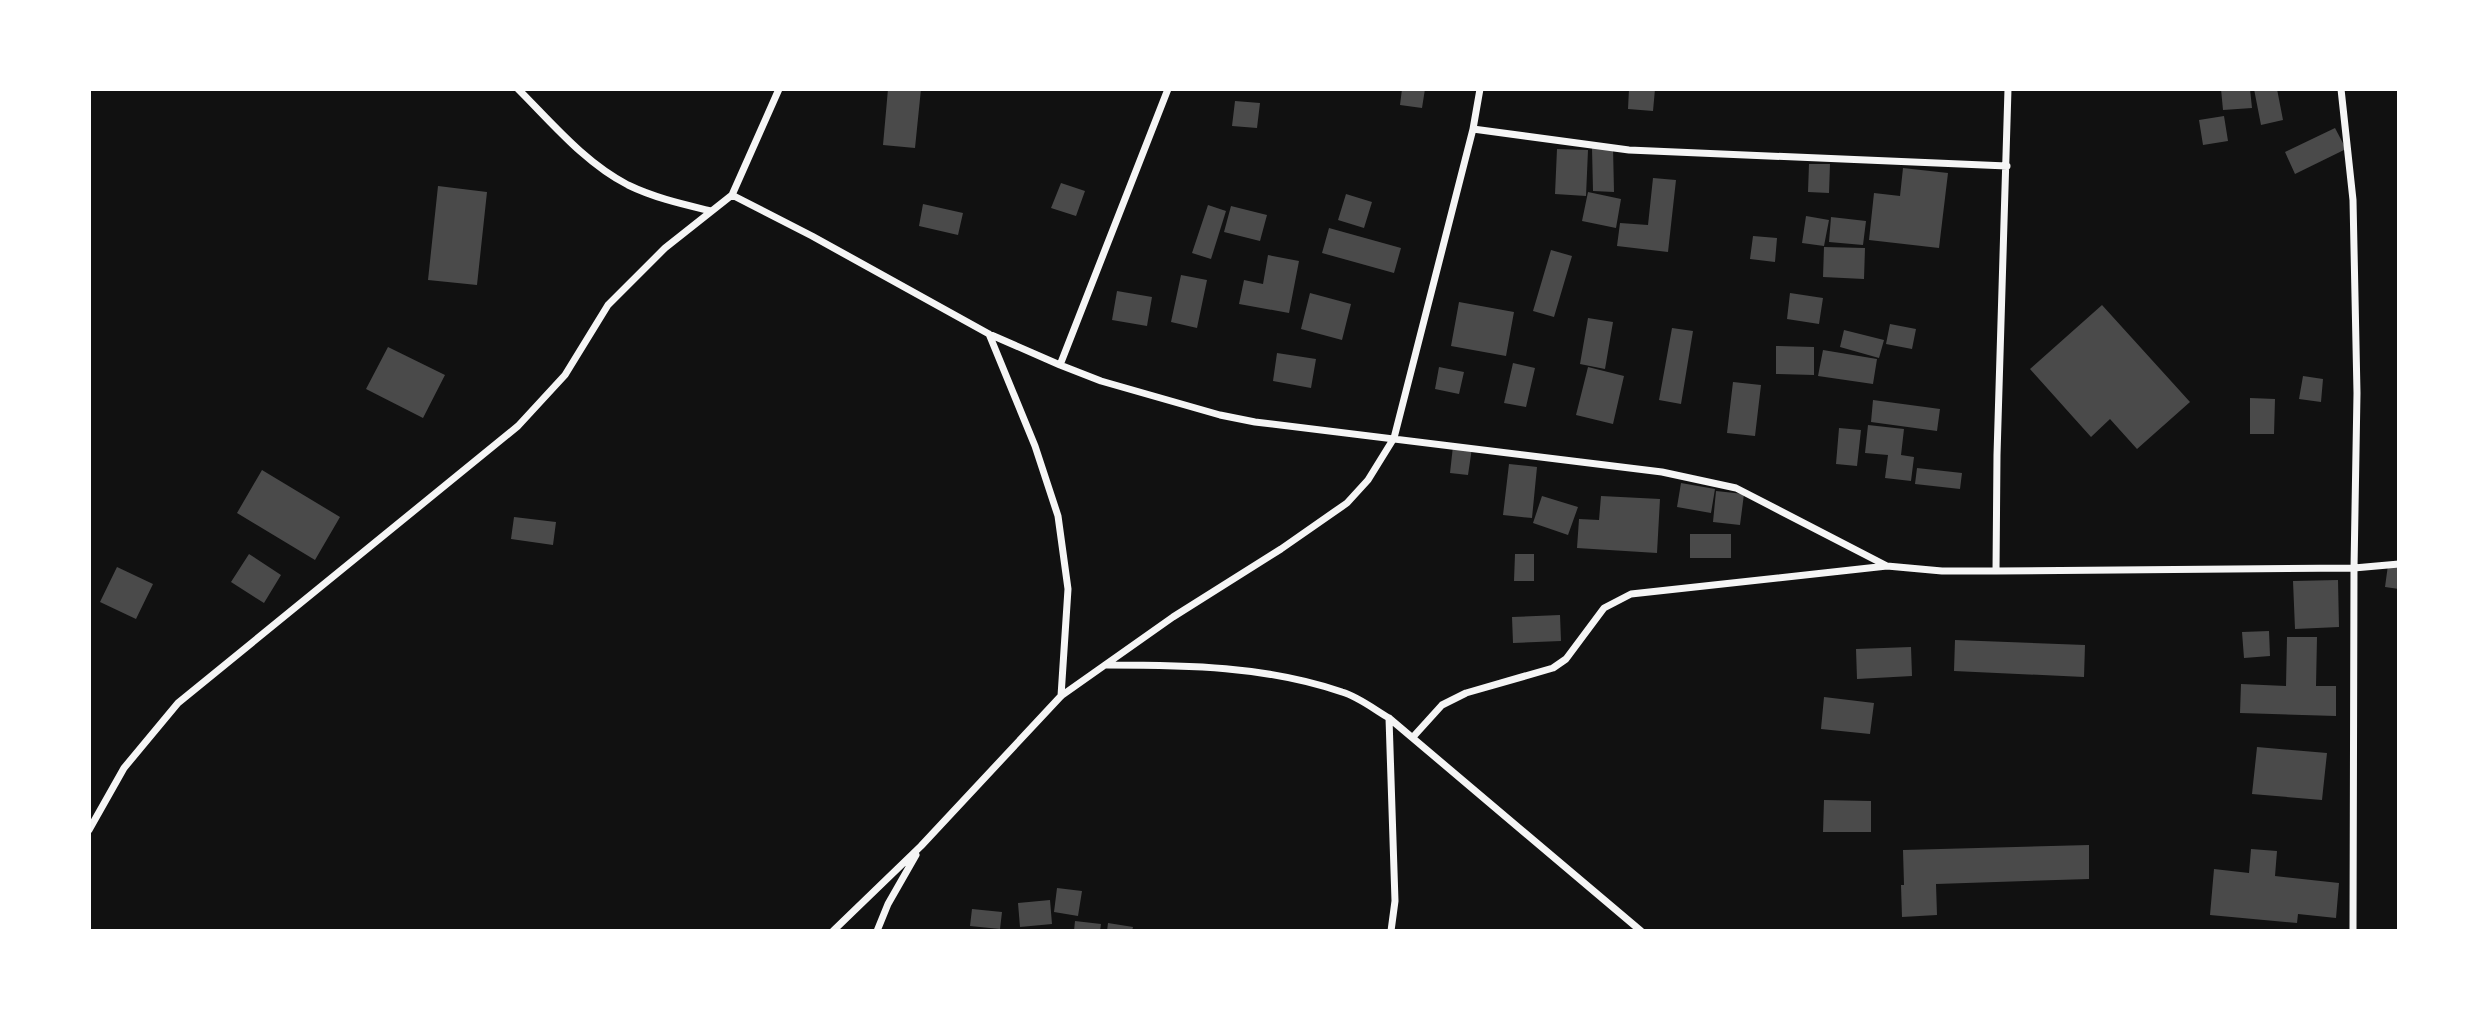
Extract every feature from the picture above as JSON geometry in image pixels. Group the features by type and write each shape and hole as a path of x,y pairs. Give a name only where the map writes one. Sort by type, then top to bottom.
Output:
{"street":[{"path":"518,89 577,149 627,184 665,200 711,211"},
{"path":"89,830 124,768 178,703 518,426 565,375 608,305 664,248 732,195 779,89"},
{"path":"1060,365 1168,89"},
{"path":"834,931 921,846 1061,696 1173,617 1282,549 1347,503 1368,480 1394,438 1473,130 1480,89"},
{"path":"1996,571 2008,89"},
{"path":"2341,89 2353,200 2357,393 2353,931"},
{"path":"1473,130 1629,150 2007,166"},
{"path":"732,195 989,334 1101,382 1231,418 1662,472 1736,488 1887,566"},
{"path":"989,334 1035,446 1058,516 1069,589 1061,696"},
{"path":"1413,737 1442,705 1466,693 1553,668 1566,659 1604,608 1631,594 1887,566 1942,571 1996,571 2354,568 2399,564"},
{"path":"1106,665 1193,665 1269,673 1345,692 1390,718 1641,931"},
{"path":"1390,718 1395,901 1391,931"},
{"path":"877,931 888,904 921,846"}],"building":[{"path":"888,89 921,89 915,148 883,145"},
{"path":"1402,89 1425,89 1422,108 1400,105"},
{"path":"1629,89 1655,89 1653,111 1628,109"},
{"path":"2221,89 2250,89 2252,108 2223,110"},
{"path":"2254,89 2277,89 2283,120 2261,125"},
{"path":"1235,101 1260,103 1257,128 1232,126"},
{"path":"2224,116 2228,141 2203,145 2199,120"},
{"path":"2335,128 2346,149 2295,174 2285,152"},
{"path":"1613,147 1614,192 1593,191 1592,148"},
{"path":"1557,149 1588,150 1586,196 1555,194"},
{"path":"1809,164 1830,164 1829,193 1808,192"},
{"path":"1903,168 1948,173 1939,248 1869,240 1874,193 1900,196"},
{"path":"1653,178 1676,180 1668,252 1617,246 1620,223 1648,225"},
{"path":"1061,183 1085,191 1076,216 1051,208"},
{"path":"438,186 487,192 477,285 428,280"},
{"path":"1588,192 1621,199 1616,228 1582,221"},
{"path":"1346,194 1372,202 1364,228 1338,220"},
{"path":"923,204 963,213 958,235 919,226"},
{"path":"1208,205 1226,211 1211,259 1192,253"},
{"path":"1231,206 1267,215 1260,241 1224,232"},
{"path":"1806,216 1829,220 1824,246 1802,243"},
{"path":"1831,217 1866,221 1863,245 1829,242"},
{"path":"1329,228 1401,248 1394,273 1322,253"},
{"path":"1753,236 1777,238 1775,262 1750,259"},
{"path":"1824,247 1865,248 1864,279 1823,277"},
{"path":"1551,250 1572,256 1554,317 1533,311"},
{"path":"1268,255 1299,261 1289,313 1239,304 1244,280 1263,284"},
{"path":"1181,275 1207,280 1197,328 1171,322"},
{"path":"1117,291 1152,297 1147,326 1112,320"},
{"path":"1310,293 1351,304 1342,340 1301,329"},
{"path":"1790,293 1823,298 1819,324 1787,319"},
{"path":"1459,302 1514,312 1506,356 1451,346"},
{"path":"2102,305 2190,402 2137,449 2110,419 2091,437 2030,369"},
{"path":"1588,318 1613,322 1605,369 1580,364"},
{"path":"1890,324 1916,329 1912,349 1886,344"},
{"path":"1672,328 1693,331 1681,404 1659,400"},
{"path":"1844,330 1884,340 1879,358 1840,347"},
{"path":"1776,346 1814,347 1814,375 1776,374"},
{"path":"388,347 445,375 423,418 366,389"},
{"path":"1823,350 1877,359 1873,384 1818,376"},
{"path":"1277,353 1316,359 1311,388 1273,381"},
{"path":"1513,363 1535,368 1526,407 1504,403"},
{"path":"1439,367 1464,372 1459,394 1435,389"},
{"path":"1588,367 1624,376 1613,424 1576,415"},
{"path":"2303,376 2323,379 2321,402 2299,399"},
{"path":"1733,382 1761,385 1755,436 1727,433"},
{"path":"2250,398 2275,399 2274,434 2250,434"},
{"path":"1873,400 1940,409 1937,431 1871,422"},
{"path":"1868,425 1904,429 1901,455 1914,457 1911,481 1885,478 1888,455 1865,453"},
{"path":"1839,428 1861,430 1857,466 1836,464"},
{"path":"1453,446 1472,448 1468,475 1450,473"},
{"path":"1509,464 1537,467 1532,518 1503,515"},
{"path":"1917,468 1962,473 1960,489 1915,484"},
{"path":"262,470 340,517 315,560 237,513"},
{"path":"1681,483 1715,489 1711,513 1677,507"},
{"path":"1716,491 1744,494 1740,525 1713,522"},
{"path":"1542,496 1578,507 1568,535 1533,523"},
{"path":"1601,496 1660,499 1657,553 1577,548 1579,519 1599,520"},
{"path":"514,517 556,522 553,545 511,539"},
{"path":"1690,534 1731,534 1731,558 1690,558"},
{"path":"249,554 281,575 264,603 231,582"},
{"path":"1515,554 1534,554 1534,581 1514,581"},
{"path":"2388,565 2399,567 2399,589 2385,587"},
{"path":"117,567 153,584 136,619 100,602"},
{"path":"2338,580 2339,627 2295,629 2293,581"},
{"path":"1560,615 1561,641 1513,643 1512,617"},
{"path":"2269,631 2270,656 2244,658 2242,632"},
{"path":"2287,637 2317,637 2316,686 2336,686 2336,716 2240,713 2241,684 2286,686"},
{"path":"1955,640 2085,645 2084,677 1954,671"},
{"path":"1911,647 1912,676 1857,679 1856,649"},
{"path":"1824,697 1874,703 1870,734 1821,729"},
{"path":"2257,747 2327,753 2322,800 2252,794"},
{"path":"1824,800 1871,801 1871,832 1823,832"},
{"path":"2089,845 2089,879 1936,884 1937,915 1902,917 1903,850"},
{"path":"2251,849 2277,851 2275,876 2339,883 2336,918 2298,914 2297,923 2210,915 2214,869 2249,873"},
{"path":"1057,888 1082,891 1078,916 1054,912"},
{"path":"1050,900 1052,924 1020,927 1018,903"},
{"path":"972,909 1002,912 1000,929 970,926"},
{"path":"1075,921 1101,924 1100,931 1074,931"},
{"path":"1108,923 1133,927 1132,931 1107,931"}]}
